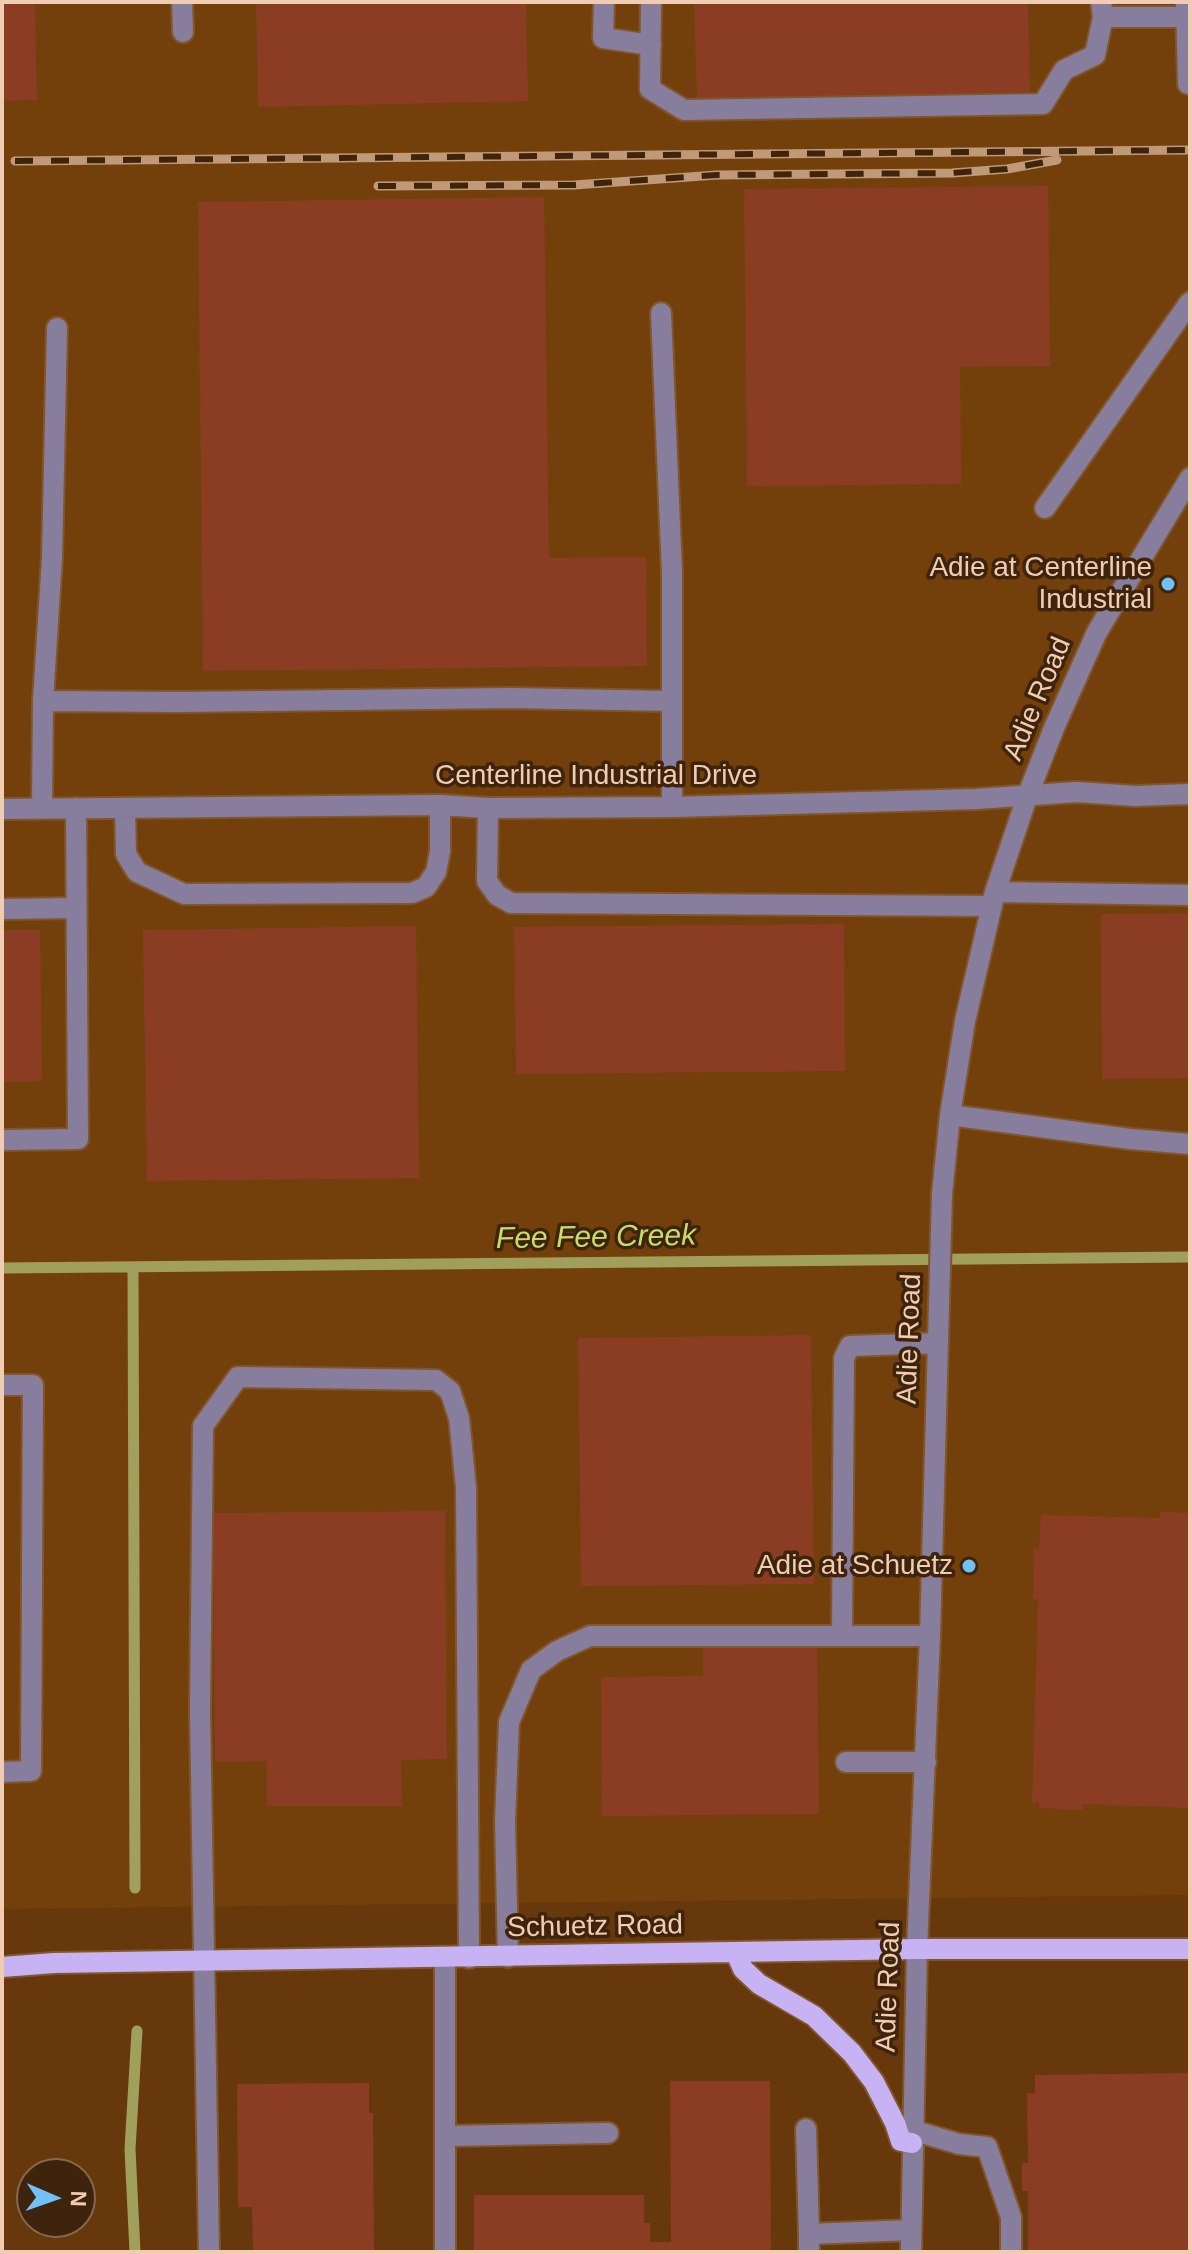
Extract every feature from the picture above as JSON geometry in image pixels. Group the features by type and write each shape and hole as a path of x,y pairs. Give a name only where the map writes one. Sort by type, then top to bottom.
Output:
{"main road":[{"name":"Schuetz Road","path":"2,1967 54,1963 917,1949 1190,1949"},
{"path":"736,1953 743,1969 759,1984 814,2016 852,2053 874,2082 901,2141 912,2137"}],"street":[{"path":"182,2 183,32"},
{"path":"604,2 603,38 651,45"},
{"path":"651,2 650,89 684,110 1043,104 1064,70 1095,55 1102,9 1186,10 1190,84"},
{"path":"1045,508 1190,302"},
{"path":"661,313 672,573 672,807"},
{"path":"42,808 57,328"},
{"name":"Adie Road","path":"911,2252 917,1949 926,1762 942,1194 950,1115 965,1021 994,899 1027,797 1097,632 1190,478"},
{"path":"43,701 510,698 670,701"},
{"name":"Centerline Industrial Drive","path":"2,809 440,805 488,808 672,807 1027,797 1077,792 1135,796 1190,794"},
{"path":"125,808 126,854 137,872 184,894 397,894 412,893 426,887 436,872 440,851 440,805"},
{"path":"2,1140 78,1139 76,808"},
{"path":"488,808 487,881 497,895 511,903 1190,895"},
{"path":"2,909 76,908"},
{"path":"950,1115 1190,1144"},
{"path":"842,1635 844,1358 850,1346 938,1343"},
{"path":"209,2252 200,1712 203,1426 238,1377 436,1380 450,1391 459,1418 466,1488 469,1958"},
{"path":"2,1385 33,1385 31,1771 2,1772"},
{"path":"508,1957 505,1821 509,1722 531,1670 557,1651 590,1636 930,1636"},
{"path":"846,1762 926,1762"},
{"path":"445,1958 445,2252"},
{"path":"806,2129 809,2243 911,2230"},
{"path":"445,2136 608,2133"},
{"path":"912,2137 987,2147 1011,2217 1011,2252"}],"shaded area":[{"path":"2,2 1190,2 1190,1895 2,1909"}],"building":[{"path":"2,2 35,2 37,100 2,101"},
{"path":"256,2 526,2 528,101 258,107"},
{"path":"694,2 1028,2 1030,92 697,99"},
{"path":"1048,186 1050,366 960,367 961,484 747,486 744,189"},
{"path":"544,197 549,558 646,557 647,666 203,671 198,202"},
{"path":"1190,913 1190,1078 1102,1079 1101,914"},
{"path":"844,924 845,1071 516,1074 514,927"},
{"path":"416,926 419,1178 147,1181 143,930"},
{"path":"2,930 40,930 42,1081 2,1082"},
{"path":"811,1335 814,1584 581,1586 578,1338"},
{"path":"445,1511 447,1759 401,1760 402,1806 267,1806 267,1761 215,1762 213,1513"},
{"path":"1161,1512 1190,1513 1190,1808 1083,1804 1082,1810 1039,1808 1039,1803 1032,1803 1038,1599 1033,1599 1034,1548 1039,1549 1041,1515 1160,1518"},
{"path":"817,1647 819,1814 602,1816 601,1677 703,1676 703,1648"},
{"path":"1190,2073 1190,2252 1028,2252 1028,2191 1022,2191 1022,2163 1028,2163 1027,2093 1035,2093 1035,2075"},
{"path":"670,2081 770,2081 771,2252 474,2252 474,2195 644,2195 644,2223 650,2223 650,2242 671,2242"},
{"path":"369,2083 369,2113 373,2113 374,2252 253,2252 252,2207 238,2207 237,2084"}],"waterway":[{"name":"Fee Fee Creek","path":"2,1268 1190,1257"},
{"path":"133,1267 135,1888"},
{"path":"135,2252 130,2149 137,2031"}],"railway":[{"path":"15,161 1190,150"},
{"path":"378,186 574,185 717,175 952,173 1007,169 1057,160"}],"place":[{"name":"Adie at Centerline Industrial","path":"1168,584"},
{"name":"Adie at Schuetz","path":"969,1566"}]}
